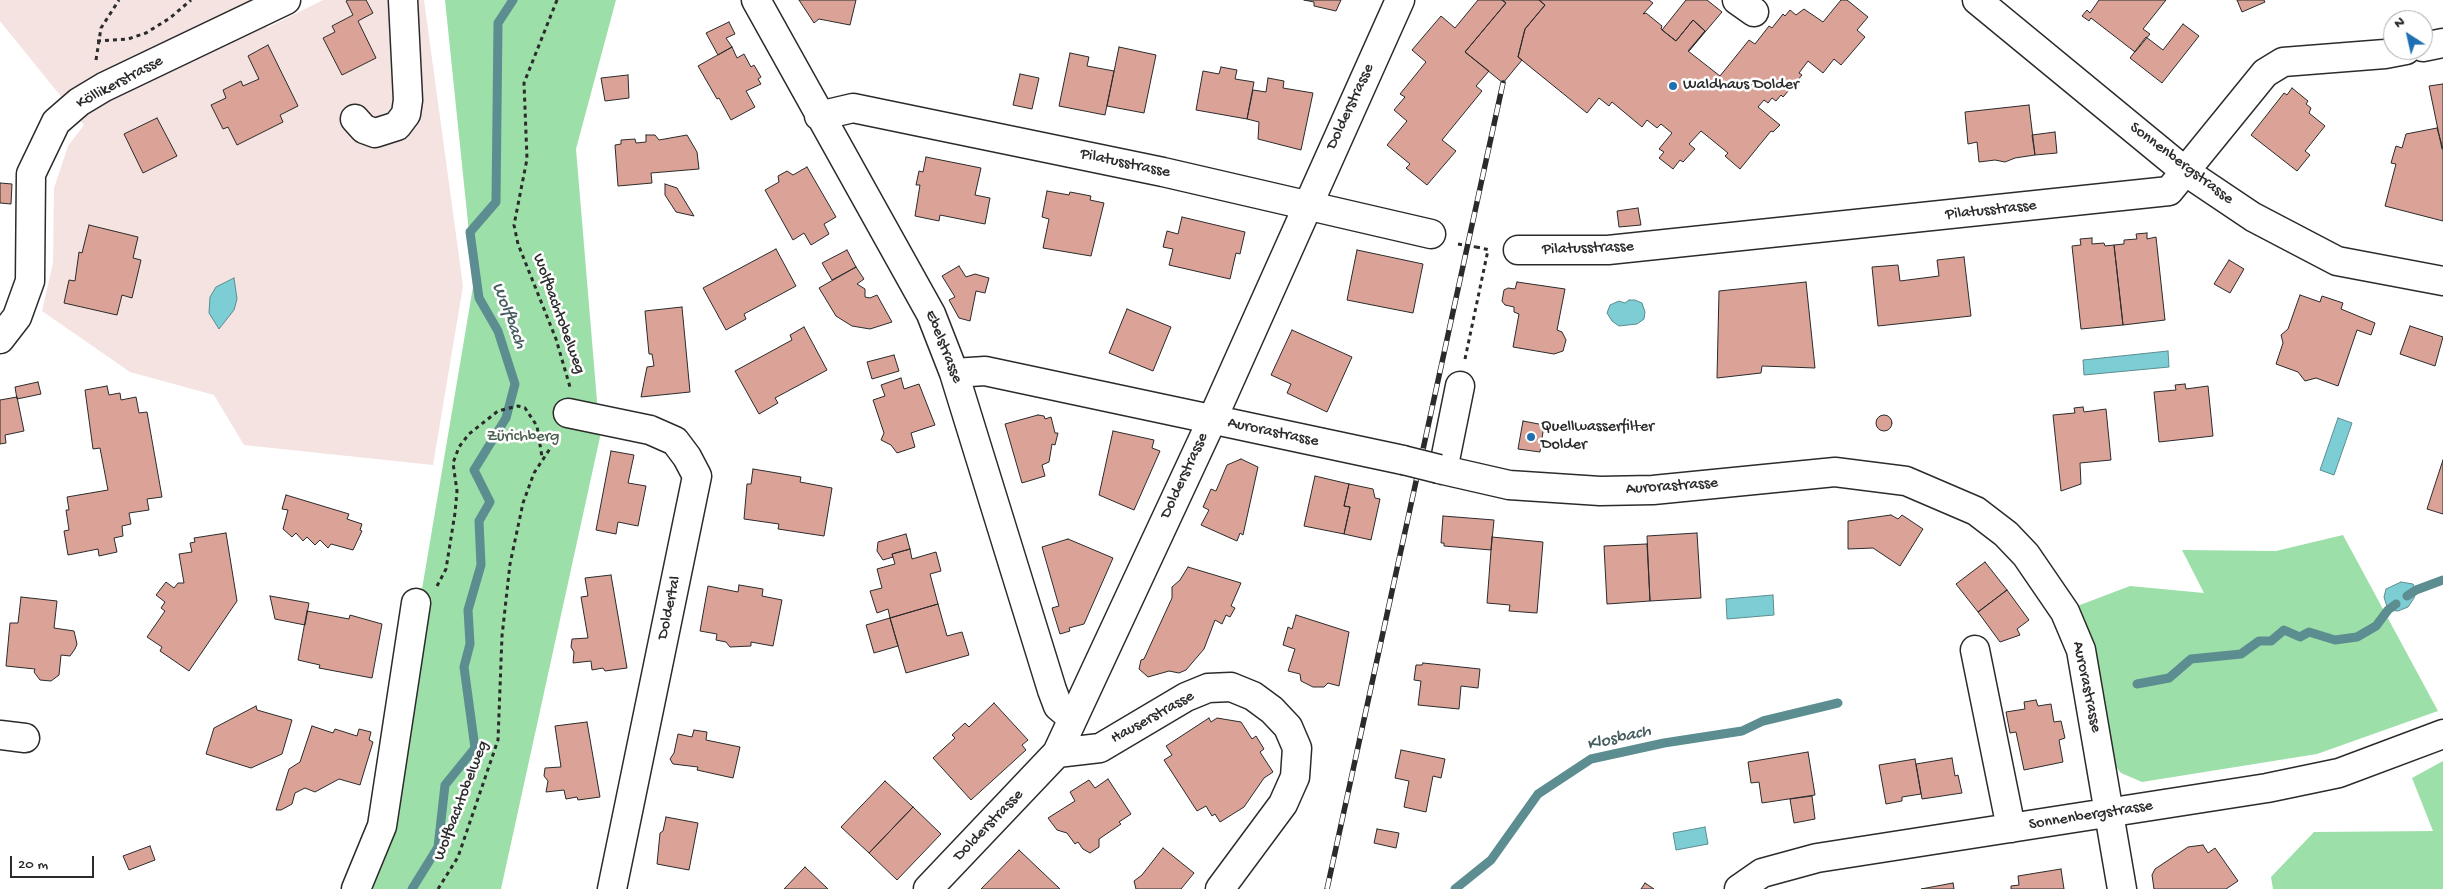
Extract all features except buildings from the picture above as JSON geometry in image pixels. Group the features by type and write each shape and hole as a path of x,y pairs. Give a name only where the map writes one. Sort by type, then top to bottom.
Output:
{"street":[{"name":"Köllikerstrasse","path":"0,339 17,317 30,281 31,174 56,122 79,102 104,87 286,0"},
{"path":"355,119 364,129 375,133 397,126 406,114 408,100 403,0"},
{"name":"Ebelstrasse","path":"756,0 931,314 954,373 1052,690 1058,706 1072,718"},
{"name":"Dolderstrasse","path":"928,889 1057,753 1212,420 1307,204 1400,0"},
{"name":"Sonnenbergstrasse","path":"1977,0 2186,172 2253,217 2337,261 2443,281"},
{"name":"Pilatusstrasse","path":"1518,250 1608,250 2142,196 2169,191 2266,73 2283,62 2383,54"},
{"name":"Pilatusstrasse","path":"819,116 853,108 1307,204 1430,234"},
{"name":"Aurorastrasse","path":"954,373 985,371 1403,460 1509,485 1600,491 1653,490 1835,472 1906,481 1976,511 2006,534 2026,555 2044,579 2068,620 2081,650 2122,889"},
{"path":"1441,469 1460,386"},
{"name":"Doldertal","path":"568,413 650,430 675,441 687,457 697,476 612,889"},
{"path":"356,889 382,826 416,603"},
{"path":"1975,650 2012,828"},
{"name":"Hauserstrasse","path":"1057,753 1100,748 1186,697 1208,688 1231,687 1253,696 1272,710 1288,727 1297,748 1295,777 1283,804 1220,889"},
{"name":"Sonnenbergstrasse","path":"1739,889 1762,873 1817,858 2267,788 2339,773 2443,734"}],"path":[{"path":"95,64 97,41 101,28 119,0"},
{"path":"97,41 128,39 146,33 170,18 191,0"},
{"name":"Wolfbachtobelweg","path":"438,889 458,857 498,740 502,636 510,564 523,503 534,473 542,458 561,433 568,413 570,385 536,284 518,244 514,225 527,158 524,83 557,0"},
{"path":"1458,244 1476,247"},
{"path":"1460,386 1489,249"},
{"path":"416,603 439,584 446,569 457,491 452,463 459,447 469,434 498,411 518,406 525,408 537,426 542,458"}],"shaded area":[{"path":"0,0 251,0 267,28 323,0 424,0 463,286 433,465 244,445 214,395 130,372 42,311 53,263 54,188 68,146 84,125 0,21"}],"green space":[{"name":"Zürichberg","path":"445,0 616,0 576,149 600,437 501,889 359,889 382,826 474,281"},
{"path":"2343,535 2438,711 2317,754 2142,782 2121,773 2110,759 2072,608 2130,586 2204,593 2182,550 2276,551"},
{"path":"2443,761 2443,889 2273,889 2271,877 2314,832 2433,831 2412,778"}],"water":[{"path":"234,278 237,299 234,310 219,329 209,313 210,297 216,287"},
{"path":"1629,300 1642,303 1645,312 1644,319 1637,324 1619,326 1612,321 1607,313 1610,305 1619,301 1625,303"},
{"path":"2168,351 2169,367 2084,375 2083,360"},
{"path":"2338,418 2352,423 2334,475 2320,470"},
{"path":"2401,582 2413,584 2416,590 2414,598 2408,607 2398,611 2388,610 2384,597 2386,589"},
{"path":"1773,595 1774,615 1727,619 1726,599"},
{"path":"1705,827 1708,844 1676,850 1673,833"}],"waterway":[{"name":"Wolfbach","path":"412,889 438,847 445,785 475,748 464,667 470,644 468,610 481,565 479,521 490,502 474,470 506,418 515,384 498,331 479,298 470,232 496,202 498,23 513,0"},
{"name":"Klosbach","path":"2407,596 2416,590 2443,580"},
{"name":"Klosbach","path":"2137,684 2169,678 2191,659 2241,654 2259,641 2271,641 2284,630 2300,637 2309,632 2335,640 2357,637 2376,626 2388,610 2396,604"},
{"name":"Klosbach","path":"1455,889 1491,860 1538,794 1591,759 1664,743 1742,731 1763,721 1838,703"}],"railway":[{"path":"1327,889 1503,83"}],"place":[{"name":"Waldhaus Dolder","path":"1673,86"},
{"name":"Quellwasserfilter Dolder","path":"1531,437"}]}
